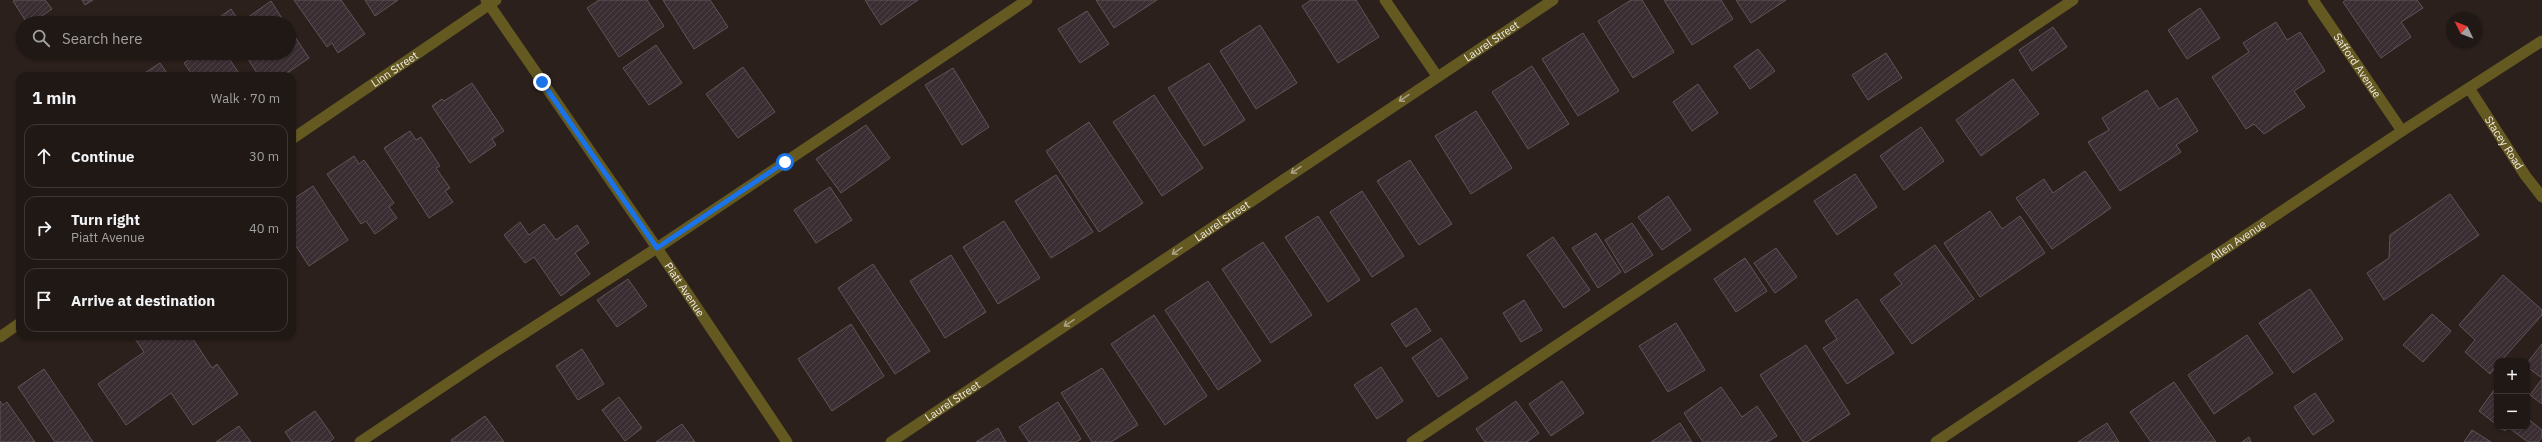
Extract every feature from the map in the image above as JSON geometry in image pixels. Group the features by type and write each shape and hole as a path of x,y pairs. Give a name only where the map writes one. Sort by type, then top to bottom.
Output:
{"street":[{"path":"360,442 484,359 657,248 1027,0"},
{"path":"1385,0 1437,76"},
{"name":"Laurel Street","path":"891,442 1437,76 1553,0"},
{"path":"1412,442 2073,0"},
{"name":"Safford Avenue","path":"2313,0 2402,131"},
{"name":"Piatt Avenue","path":"490,2 787,442"},
{"name":"Linn Street","path":"296,136 490,2"},
{"name":"Allen Avenue","path":"1936,442 2402,131 2542,41"},
{"name":"Stacey Road","path":"2469,88 2525,175 2542,197"},
{"path":"0,337 16,326"}],"building":[{"path":"45,0 52,9 42,16 23,16 13,1"},
{"path":"82,0 93,0 85,5"},
{"path":"294,0 341,0 365,34 338,53 332,43 327,47"},
{"path":"365,0 398,0 375,16"},
{"path":"599,0 647,0 664,26 619,57 587,8"},
{"path":"663,0 710,0 728,27 694,49"},
{"path":"865,0 918,0 881,25"},
{"path":"1096,0 1157,0 1114,28"},
{"path":"1311,0 1356,0 1379,37 1338,63 1302,6"},
{"path":"1631,0 1642,0 1674,52 1633,78 1598,21"},
{"path":"1664,0 1721,0 1733,19 1692,45"},
{"path":"1736,0 1786,0 1751,23"},
{"path":"2346,0 2417,0 2423,8 2401,22 2411,37 2381,58 2343,2"},
{"path":"271,1 281,16 250,16"},
{"path":"2200,8 2220,38 2187,59 2168,30"},
{"path":"231,9 236,16 221,16"},
{"path":"1087,11 1109,44 1080,63 1058,29"},
{"path":"2276,22 2287,40 2300,32 2325,71 2294,91 2305,107 2264,134 2254,124 2246,129 2212,77 2249,52 2243,43"},
{"path":"1260,25 1297,83 1256,109 1220,51"},
{"path":"2053,27 2067,47 2032,71 2019,50"},
{"path":"1583,33 1619,91 1578,116 1542,59"},
{"path":"296,38 309,58 289,72 256,72 249,60 296,60"},
{"path":"656,45 682,83 649,105 623,68"},
{"path":"1758,49 1775,71 1750,89 1734,66"},
{"path":"1886,53 1902,78 1868,100 1852,75"},
{"path":"188,60 230,60 238,72 190,72 184,63"},
{"path":"160,63 166,72 146,72"},
{"path":"1209,63 1245,120 1204,146 1168,88"},
{"path":"1532,66 1569,124 1528,149 1492,92"},
{"path":"743,67 775,112 738,138 706,94"},
{"path":"953,68 989,127 962,145 925,85"},
{"path":"2013,79 2039,114 1981,156 1956,120"},
{"path":"472,83 504,131 492,139 496,145 470,163 432,106 442,99 444,101"},
{"path":"1698,84 1718,113 1692,131 1673,102"},
{"path":"2147,90 2159,109 2177,98 2198,131 2176,145 2181,152 2120,191 2088,142 2109,130 2102,118"},
{"path":"1154,95 1203,168 1162,196 1113,122"},
{"path":"1476,111 1512,168 1471,194 1435,136"},
{"path":"1089,122 1143,203 1099,232 1046,151"},
{"path":"866,125 890,158 841,193 816,159"},
{"path":"1921,127 1944,161 1904,190 1880,156"},
{"path":"410,131 416,140 421,137 440,166 436,168 450,188 445,191 453,202 429,218 384,148"},
{"path":"354,156 359,164 364,160 394,203 389,207 397,218 375,234 366,221 361,224 327,174"},
{"path":"1410,160 1452,224 1419,245 1377,181"},
{"path":"2085,171 2111,208 2052,249 2016,198 2044,179 2053,193"},
{"path":"1855,174 1877,207 1837,235 1814,201"},
{"path":"1056,175 1093,232 1051,258 1015,201"},
{"path":"313,186 348,240 309,266 296,246 296,197"},
{"path":"830,187 852,220 816,243 794,210"},
{"path":"1362,191 1404,256 1372,277 1330,212"},
{"path":"2450,194 2479,235 2384,300 2367,273 2389,258 2390,235"},
{"path":"1668,196 1691,230 1662,250 1638,217"},
{"path":"1990,211 2002,229 2020,216 2045,253 1980,297 1944,243"},
{"path":"1318,216 1360,280 1328,302 1285,237"},
{"path":"1004,221 1040,278 998,304 963,247"},
{"path":"520,222 529,235 544,224 556,240 577,225 589,243 575,253 590,274 561,296 534,257 525,263 504,235"},
{"path":"1632,223 1653,255 1625,273 1605,240"},
{"path":"1596,233 1621,272 1598,288 1572,248"},
{"path":"1553,237 1590,290 1564,308 1527,255"},
{"path":"1263,242 1312,315 1271,343 1222,269"},
{"path":"1935,245 1974,299 1912,344 1880,300 1902,284 1894,274"},
{"path":"1776,248 1797,277 1775,293 1754,263"},
{"path":"951,255 986,312 945,338 910,281"},
{"path":"1745,258 1767,291 1736,312 1714,279"},
{"path":"873,264 930,351 895,374 838,288"},
{"path":"2503,275 2542,310 2542,315 2504,358 2494,358 2494,369 2490,374 2465,352 2475,340 2459,325"},
{"path":"628,279 647,306 617,327 597,300"},
{"path":"1208,281 1261,361 1218,390 1165,310"},
{"path":"2310,289 2343,339 2293,373 2259,323"},
{"path":"1857,299 1894,353 1847,384 1823,348 1837,339 1825,321"},
{"path":"1524,300 1542,330 1521,342 1503,313"},
{"path":"1416,308 1431,331 1406,347 1391,324"},
{"path":"2432,314 2451,331 2423,362 2403,345"},
{"path":"1154,315 1207,396 1165,425 1111,344"},
{"path":"1676,323 1705,370 1668,392 1639,346"},
{"path":"851,324 884,376 832,411 798,359"},
{"path":"2247,335 2273,373 2214,414 2188,375"},
{"path":"1441,338 1468,378 1438,397 1412,358"},
{"path":"136,340 194,340 212,368 217,364 238,394 193,425 171,393 126,425 98,384 144,352"},
{"path":"2542,344 2542,378 2530,369 2530,359"},
{"path":"1806,345 1850,414 1807,442 1803,442 1760,375"},
{"path":"582,349 604,384 578,400 556,366"},
{"path":"1381,367 1403,401 1377,419 1354,385"},
{"path":"1102,368 1138,425 1111,442 1092,442 1061,393"},
{"path":"44,369 93,442 55,442 18,387"},
{"path":"2542,379 2542,404 2530,395"},
{"path":"1562,381 1584,413 1551,436 1529,404"},
{"path":"2174,382 2216,442 2151,442 2130,412"},
{"path":"1721,387 1742,417 1757,406 1777,436 1767,442 1703,442 1684,413"},
{"path":"2494,390 2494,423 2479,411"},
{"path":"2315,393 2334,421 2313,435 2294,407"},
{"path":"619,397 642,428 625,441 602,410"},
{"path":"0,401 3,405 7,402 35,442 0,442"},
{"path":"1516,401 1539,433 1527,442 1485,442 1476,429"},
{"path":"1058,402 1081,439 1076,442 1029,442 1019,427"},
{"path":"315,411 334,438 329,442 292,442 285,432"},
{"path":"485,416 504,442 452,442 451,440"},
{"path":"2530,420 2542,430 2542,437 2538,442 2528,442 2512,430 2530,430"},
{"path":"1680,423 1692,442 1651,442"},
{"path":"2107,423 2119,442 2078,442"},
{"path":"682,424 695,442 656,442"},
{"path":"239,426 251,442 216,442"},
{"path":"998,428 1006,442 976,442"},
{"path":"2472,430 2491,442 2464,442"},
{"path":"2249,437 2251,442 2242,442"}],"route":[{"path":"542,82 657,248 785,162"}]}
